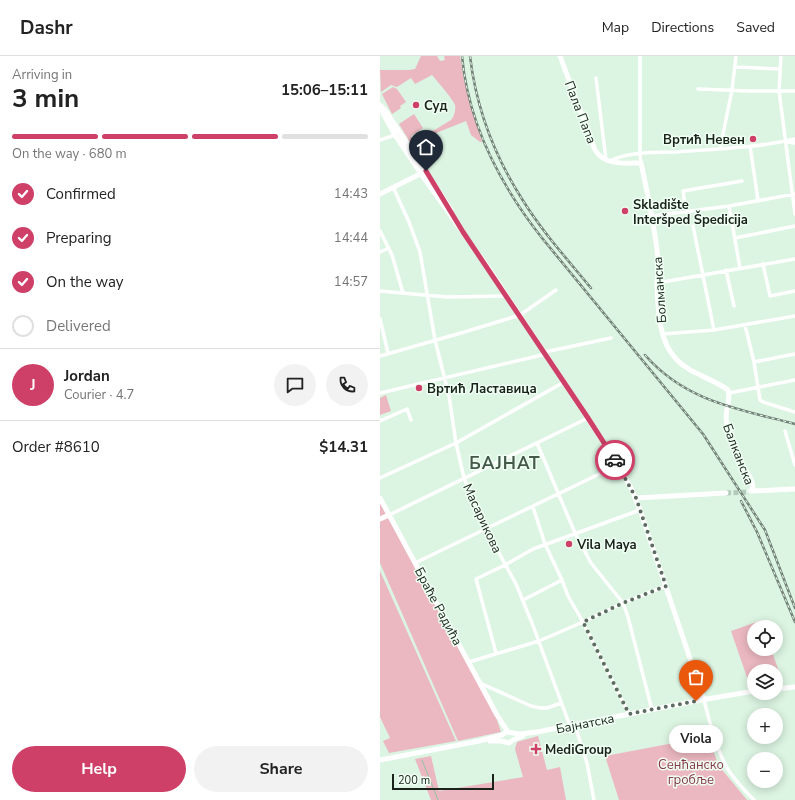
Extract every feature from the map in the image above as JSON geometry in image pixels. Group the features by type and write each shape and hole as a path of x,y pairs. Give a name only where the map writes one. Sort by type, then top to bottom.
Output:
{"main road":[{"name":"Пала Папа","path":"560,56 595,150 598,156 608,161"},
{"path":"380,105 385,110 423,172 588,418 618,465 636,498 704,700"},
{"path":"380,108 395,135 423,172"},
{"path":"608,161 618,164 641,163"},
{"name":"Болманска","path":"641,163 652,216 658,262 657,283 659,309 666,346 676,360 687,368 725,388 729,393"},
{"path":"380,194 423,172"},
{"name":"Балканска","path":"729,393 726,419 734,447 752,480 753,486 751,491 795,489"},
{"path":"636,498 726,493"},
{"name":"Браће Радића","path":"380,498 497,715 510,732"},
{"path":"380,519 389,515"},
{"path":"783,688 795,687"},
{"name":"Бајнатска","path":"380,760 479,741 510,732 520,734 537,732 747,693"},
{"name":"Браће Радића","path":"497,715 502,735"},
{"path":"510,732 513,736 513,740"},
{"name":"Бајнатска","path":"479,741 503,741 509,743 513,740 537,732"},
{"path":"502,735 503,741"}],"street":[{"name":"Болманска","path":"640,56 641,163"},
{"path":"720,149 732,90 736,56"},
{"path":"781,56 779,91 795,214"},
{"path":"735,67 780,69"},
{"path":"596,78 608,161 620,157 640,154 720,149 786,142 795,139"},
{"path":"698,89 795,91"},
{"path":"380,140 395,135"},
{"path":"786,142 795,143"},
{"path":"750,146 758,200"},
{"path":"686,212 683,191 742,181"},
{"name":"Масарикова","path":"394,188 418,245 435,340 449,396 456,443 464,478 486,529 516,584 561,703 572,725 587,763 594,800"},
{"path":"652,216 729,206 793,194"},
{"path":"729,206 740,268"},
{"path":"693,226 714,330"},
{"path":"735,238 795,226"},
{"path":"380,231 389,248 403,293"},
{"path":"380,252 389,248"},
{"path":"657,283 795,259"},
{"path":"763,264 770,296 795,291"},
{"path":"726,270 734,306"},
{"path":"380,356 520,315 556,290"},
{"path":"380,291 428,296 472,298 507,296"},
{"path":"663,334 714,330 795,316"},
{"path":"380,319 388,353"},
{"path":"745,325 761,401 795,412"},
{"path":"380,394 611,338"},
{"path":"754,362 795,354"},
{"path":"729,393 795,380"},
{"path":"380,478 456,443 564,382"},
{"path":"380,421 407,409 411,420"},
{"path":"389,515 588,418"},
{"path":"785,431 795,465"},
{"path":"537,443 575,533 591,563 623,603 652,710"},
{"path":"415,563 618,465"},
{"path":"533,507 545,544 568,596 583,622 629,714"},
{"path":"496,653 476,579 533,549 640,510"},
{"path":"522,600 562,580"},
{"path":"469,662 538,641 623,603 666,586"},
{"path":"480,682 531,706 547,708 561,703"},
{"path":"704,700 714,738 726,766 754,800"}],"green space":[{"path":"421,56 437,56 440,61 445,60 444,56 460,56 464,80 482,142 471,135 466,121 431,135 426,134 451,120 455,109 455,105 445,90 432,75 415,84 411,78 397,87 391,85 381,92 380,70 415,69"},
{"path":"393,87 397,89 406,102 400,106 401,108 392,114 382,94"},
{"path":"414,114 423,128 411,136 413,140 410,142 399,124"},
{"path":"386,395 391,411 380,415 380,398"},
{"path":"380,503 495,714 501,732 458,741 380,563"},
{"path":"380,571 456,741 389,753 383,741 390,738 380,717"},
{"path":"747,625 747,656 773,656 776,664 747,664 747,677 731,631"},
{"path":"538,736 547,770 560,767 566,800 431,800 415,759 431,756 439,791 523,777 515,749 517,742"},
{"name":"Сенћанско гробље","path":"709,740 719,766 747,800 619,800 605,756 674,743 677,746"}],"waterway":[{"path":"422,760 438,800"}],"tunnel":[{"path":"726,493 749,492"}],"railway":[{"path":"462,56 465,81 479,129 489,153 513,197 542,238 703,434 765,530 795,608"},
{"path":"470,56 482,112 503,165 537,222 591,288"},
{"path":"645,355 661,371 678,384 696,394 714,402 795,424"},
{"path":"741,501 757,532 795,622"}],"way so far":[{"path":"615,460 636,498 666,586 623,603 583,622 629,714 696,701"}],"place":[{"name":"Суд","path":"416,105"},
{"name":"Вртић Невен","path":"753,139"},
{"name":"Skladište Interšped Špedicija","path":"625,211"},
{"name":"Вртић Ластавица","path":"419,388"},
{"name":"Vila Maya","path":"569,544"},
{"name":"Viola","path":"696,701"},
{"name":"MediGroup","path":"536,749"}],"district":[{"name":"БАЈНАТ","path":"505,463"}],"route":[{"path":"426,171 456,217 463,232 615,460"}]}
